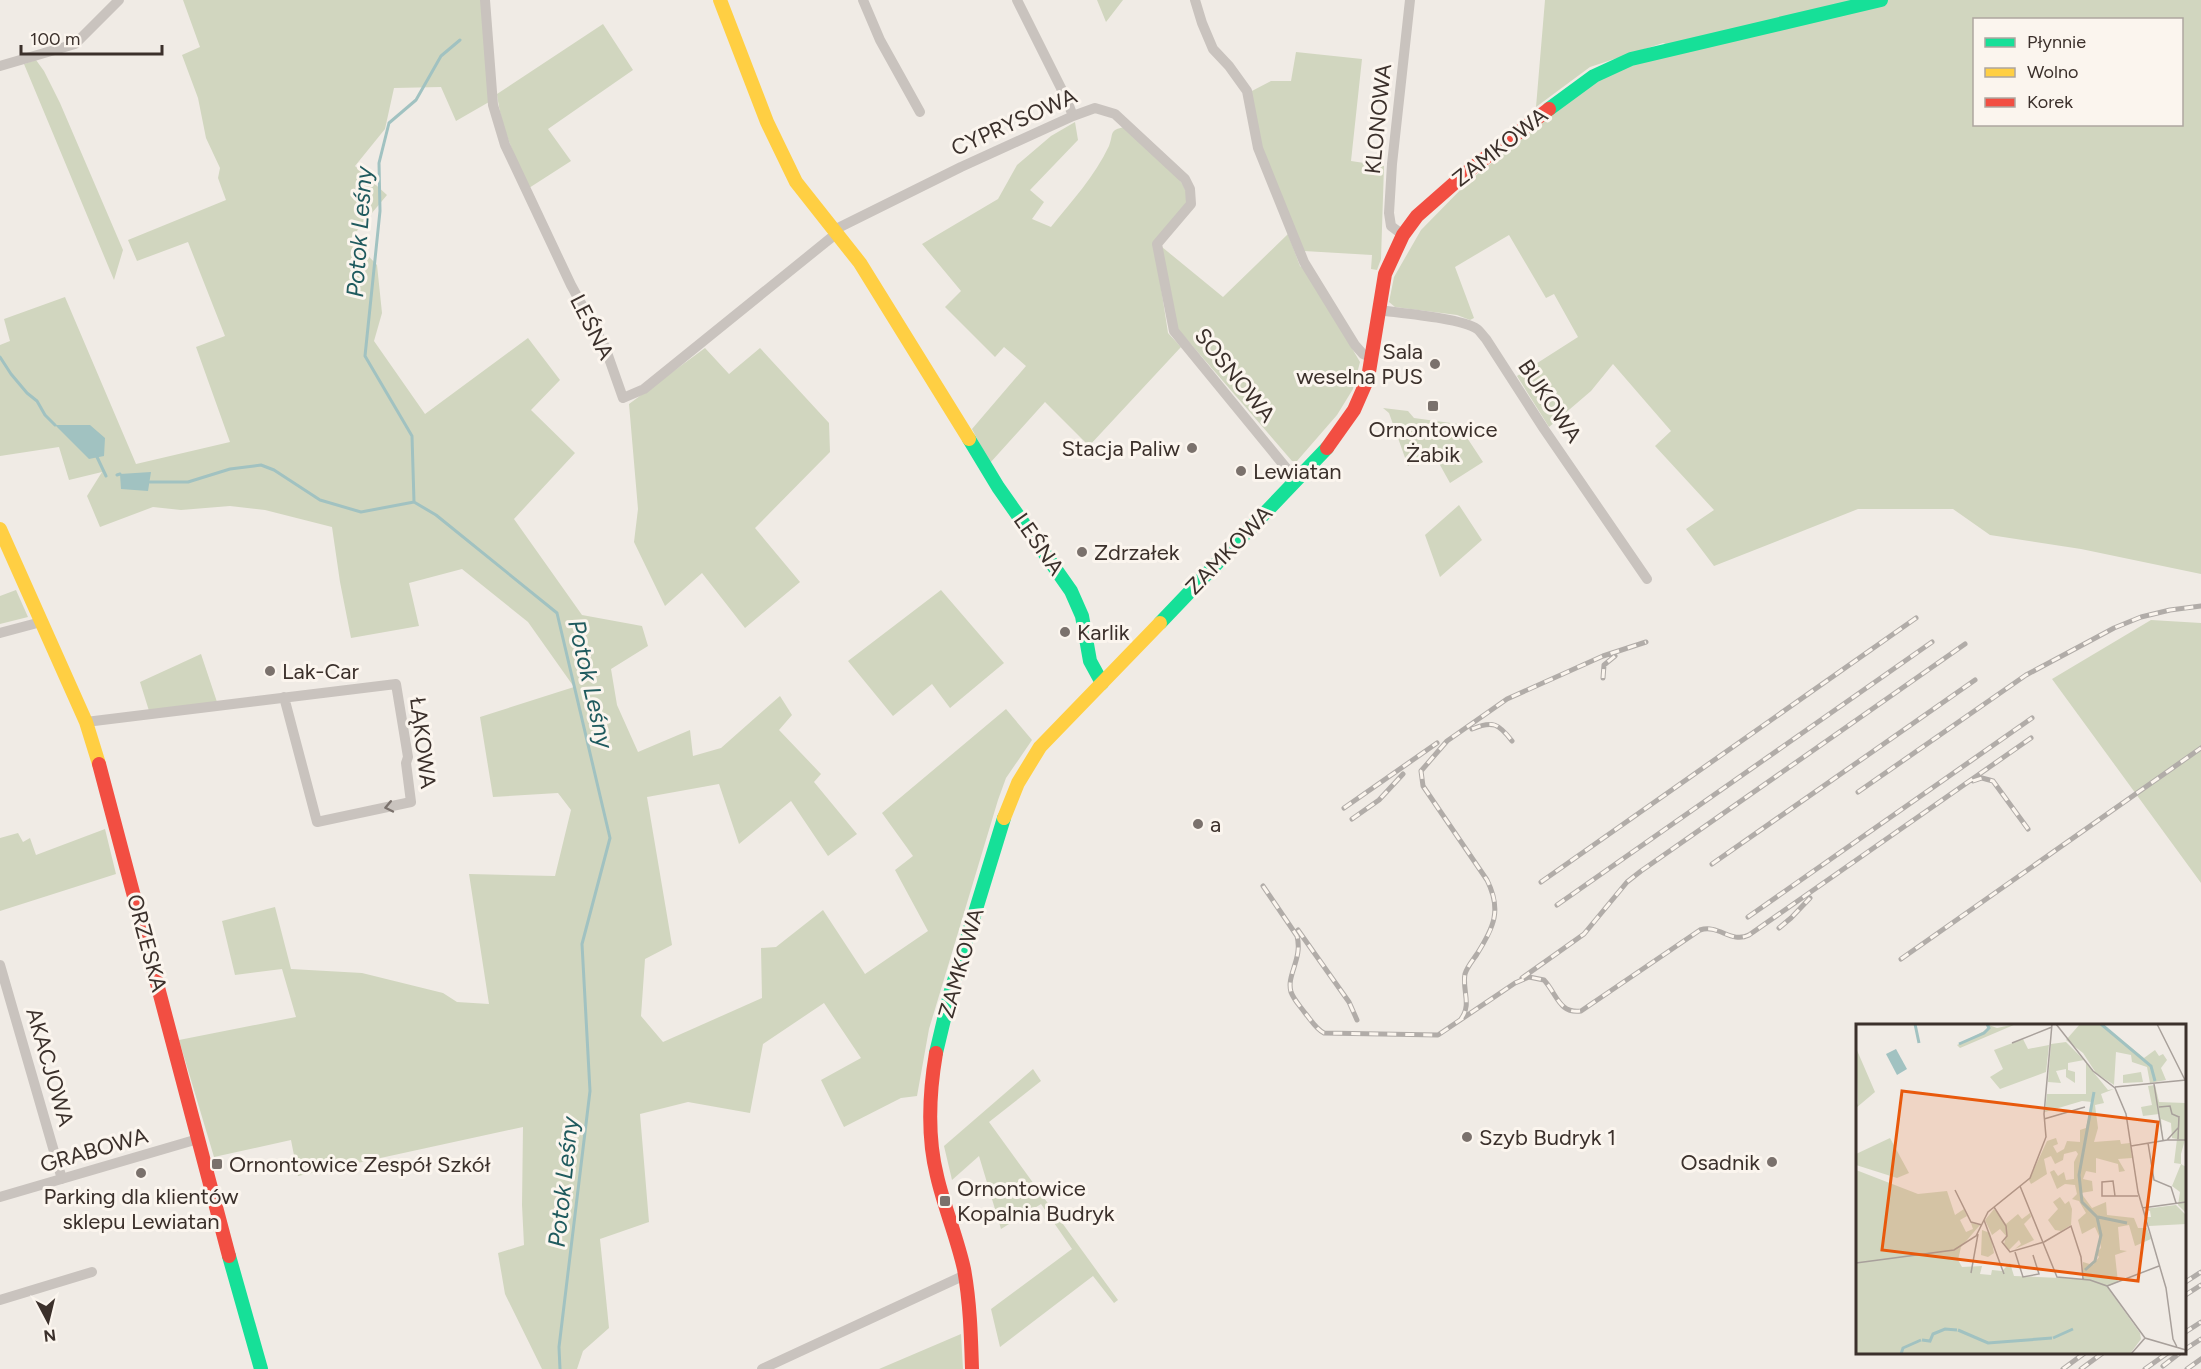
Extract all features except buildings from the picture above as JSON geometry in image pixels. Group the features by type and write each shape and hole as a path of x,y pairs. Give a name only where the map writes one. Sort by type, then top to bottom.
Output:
{"street":[{"path":"0,66 75,44 118,0"},
{"name":"LEŚNA","path":"485,0 492,95 500,130 571,285 606,347 623,398 644,389 836,231"},
{"name":"LEŚNA","path":"720,0 743,64 780,152 796,182 836,231 871,280 915,356 951,407 998,487 1071,591 1082,616 1090,661 1096,677 1102,683"},
{"path":"863,0 880,40 920,112"},
{"path":"1017,0 1073,116"},
{"path":"1195,0 1213,49 1247,91 1258,148 1304,262 1355,345 1363,354 1372,358"},
{"name":"KLONOWA","path":"1403,235 1391,226 1389,213 1392,164 1410,0"},
{"name":"ZAMKOWA","path":"972,1369 971,1322 965,1275 932,1152 931,1100 942,1026 1009,800 1019,778 1040,747 1332,442 1363,393 1372,358 1385,274 1403,235 1417,216 1467,172 1594,76 1631,59 1881,0"},
{"name":"CYPRYSOWA","path":"836,231 961,166 1095,108 1115,114 1185,179 1190,189"},
{"name":"SOSNOWA","path":"1190,189 1191,204 1157,244 1174,331 1296,480"},
{"name":"BUKOWA","path":"1378,310 1467,324 1477,329 1647,579"},
{"name":"ORZESKA","path":"0,529 86,722 96,751 249,1332 261,1369"},
{"path":"0,633 41,622"},
{"name":"ŁĄKOWA","path":"86,722 396,684 408,757 406,763 411,802 317,822 284,698"},
{"name":"AKACJOWA","path":"0,965 62,1179"},
{"name":"GRABOWA","path":"0,1197 198,1139"},
{"path":"0,1300 92,1272"},
{"path":"762,1369 965,1275"}],"green space":[{"path":"183,0 485,0 489,102 456,121 441,87 394,88 385,129 355,166 387,195 351,238 377,265 382,313 374,341 425,414 528,338 560,380 531,410 575,453 514,519 582,615 642,626 648,646 611,669 617,705 638,752 690,730 693,756 721,748 780,696 792,715 779,730 821,774 814,782 857,834 828,856 791,801 739,844 719,784 647,797 672,945 645,959 641,1016 663,1042 762,998 761,948 776,947 823,910 865,974 928,931 895,870 913,856 882,813 1006,709 1032,740 1006,778 998,800 929,1029 917,1096 901,1098 844,1127 821,1080 861,1058 824,1003 763,1044 750,1113 688,1102 640,1114 649,1222 600,1239 609,1328 583,1351 577,1369 542,1369 505,1294 498,1253 524,1245 523,1127 298,1176 291,1140 214,1157 179,1040 296,1017 282,969 235,975 222,921 275,907 291,969 362,973 443,993 457,1002 489,1004 469,874 555,876 571,810 558,793 493,797 480,717 574,687 528,622 462,569 409,583 419,626 351,638 332,527 265,510 230,506 181,510 153,507 100,527 87,496 102,472 69,480 59,447 0,456 0,345 10,341 4,319 65,297 136,464 230,442 196,347 225,336 188,242 137,261 128,240 226,200 218,178 220,168 206,138 198,98 182,55 200,47"},
{"path":"1097,0 1123,0 1106,22"},
{"path":"1545,0 2201,0 2201,574 2081,549 1990,535 1953,509 1858,509 1714,566 1686,529 1714,510 1655,446 1671,431 1613,364 1591,391 1549,427 1517,376 1578,337 1554,294 1546,298 1509,235 1455,267 1474,318 1470,320 1457,315 1395,307 1389,302 1394,277 1421,230 1470,180 1594,82 1631,65 1684,51 1663,43 1590,67 1536,107"},
{"path":"603,24 633,70 548,129 571,161 529,188 505,131 497,94"},
{"path":"1296,52 1362,59 1351,161 1384,166 1381,259 1377,270 1371,269 1372,255 1304,251 1258,142 1250,92 1271,81 1291,81"},
{"path":"36,60 60,103 123,250 114,280 24,64"},
{"path":"1075,122 1078,140 1030,190 1044,202 1032,219 1051,227 1097,168 1109,146 1112,133 1125,127 1174,173 1187,193 1185,205 1154,242 1168,333 1181,347 1089,446 1045,402 990,463 972,429 1026,366 1004,347 995,357 945,307 961,291 922,244 998,199 1017,165 1051,136"},
{"path":"1288,234 1300,266 1306,270 1360,362 1353,389 1337,415 1297,461 1292,461 1177,328 1162,247 1223,297"},
{"path":"705,348 729,374 760,348 829,423 830,452 755,528 800,582 745,628 702,573 665,606 634,542 638,509 629,404"},
{"path":"1383,408 1408,411 1414,418 1458,424 1483,462 1450,483 1430,447 1408,466 1389,413"},
{"path":"1459,505 1482,540 1440,577 1425,535"},
{"path":"16,590 28,617 0,624 0,596"},
{"path":"941,590 1004,663 950,708 932,684 893,716 848,661"},
{"path":"2151,620 2201,623 2201,883 2052,679"},
{"path":"201,654 218,705 150,714 140,682"},
{"path":"105,829 116,874 0,911 0,838 18,833 23,842 30,838 36,855"},
{"path":"1033,1069 1041,1081 989,1122 1118,1300 1114,1303 1093,1276 1000,1347 991,1309 1072,1249 1041,1204 1001,1229 979,1156 952,1180 944,1146"},
{"path":"961,1334 963,1369 879,1369"}],"water":[{"path":"55,425 90,425 105,438 104,456 89,459"},
{"path":"151,472 148,491 121,489 120,474"}],"waterway":[{"name":"Potok Leśny","path":"460,40 441,56 416,100 389,123 379,163 380,211 365,356 412,436 414,502 436,515 557,613 610,838 582,944 590,1091 559,1347 560,1369"},
{"path":"0,357 11,374 37,401 45,415 55,425"},
{"path":"97,457 106,476"},
{"path":"150,482 188,482 230,469 261,465 274,470 320,500 361,512 414,502"}],"railway":[{"path":"1858,792 2026,675 2114,628 2141,617 2201,606"},
{"path":"1541,882 1916,618"},
{"path":"1461,1019 1466,1008 1465,974 1492,927 1494,900 1487,880 1423,786 1421,771 1447,741 1507,699 1603,656 1646,642"},
{"path":"1557,905 1932,642"},
{"path":"1522,978 1584,934 1627,882 1641,871 1965,644"},
{"path":"1603,678 1604,665 1615,656"},
{"path":"1712,864 1975,680"},
{"path":"1748,917 2032,718"},
{"path":"1472,729 1490,724 1495,725 1512,741"},
{"path":"1263,886 1297,936 1298,952 1291,979 1291,992 1318,1029 1324,1033 1438,1035 1515,983 1529,977 1544,980 1563,1006 1574,1011 1581,1011 1700,930 1713,930 1736,937 1749,935 2031,738"},
{"path":"1344,808 1437,743"},
{"path":"1901,959 2201,748"},
{"path":"1352,819 1379,800 1403,774"},
{"path":"1973,781 1982,778 1993,781 2028,829"},
{"path":"1779,928 1810,898"},
{"path":"1298,930 1349,1002 1357,1020"},
{"path":"2186,1282 2201,1272"},
{"path":"2186,1295 2201,1285"},
{"path":"2186,1332 2201,1322"},
{"path":"2186,1349 2201,1339"},
{"path":"2063,1369 2083,1354"},
{"path":"2081,1369 2101,1354"},
{"path":"2145,1369 2166,1354"},
{"path":"2163,1366 2178,1354"},
{"path":"2187,1369 2201,1359"}],"traffic: fast":[{"path":"1549,109 1594,76 1631,59 1881,0"},
{"path":"969,439 998,487 1071,591 1082,616 1090,661 1102,683"},
{"path":"1160,623 1327,448"},
{"path":"936,1053 950,994 1004,818"},
{"path":"229,1256 261,1369"}],"traffic: slow":[{"path":"720,0 767,122 796,182 860,263 969,439"},
{"path":"0,529 86,722 99,764"},
{"path":"1004,818 1018,783 1040,747 1160,623"}],"traffic: jam":[{"path":"1327,448 1354,410 1368,378 1385,274 1403,235 1417,216 1467,172 1549,109"},
{"path":"99,764 229,1256"},
{"path":"936,1053 930,1130 940,1188 964,1269 969,1306 972,1369"}],"place":[{"name":"Sala weselna PUS","path":"1435,364"},
{"name":"Ornontowice Żabik","path":"1433,406"},
{"name":"Stacja Paliw","path":"1192,448"},
{"name":"Lewiatan","path":"1241,471"},
{"name":"Zdrzałek","path":"1082,552"},
{"name":"Karlik","path":"1065,632"},
{"name":"Lak-Car","path":"270,671"},
{"name":"a","path":"1198,824"},
{"name":"Szyb Budryk 1","path":"1467,1137"},
{"name":"Osadnik","path":"1772,1162"},
{"name":"Ornontowice Zespół Szkół","path":"217,1164"},
{"name":"Parking dla klientów sklepu Lewiatan","path":"141,1173"},
{"name":"Ornontowice Kopalnia Budryk","path":"945,1201"}]}
